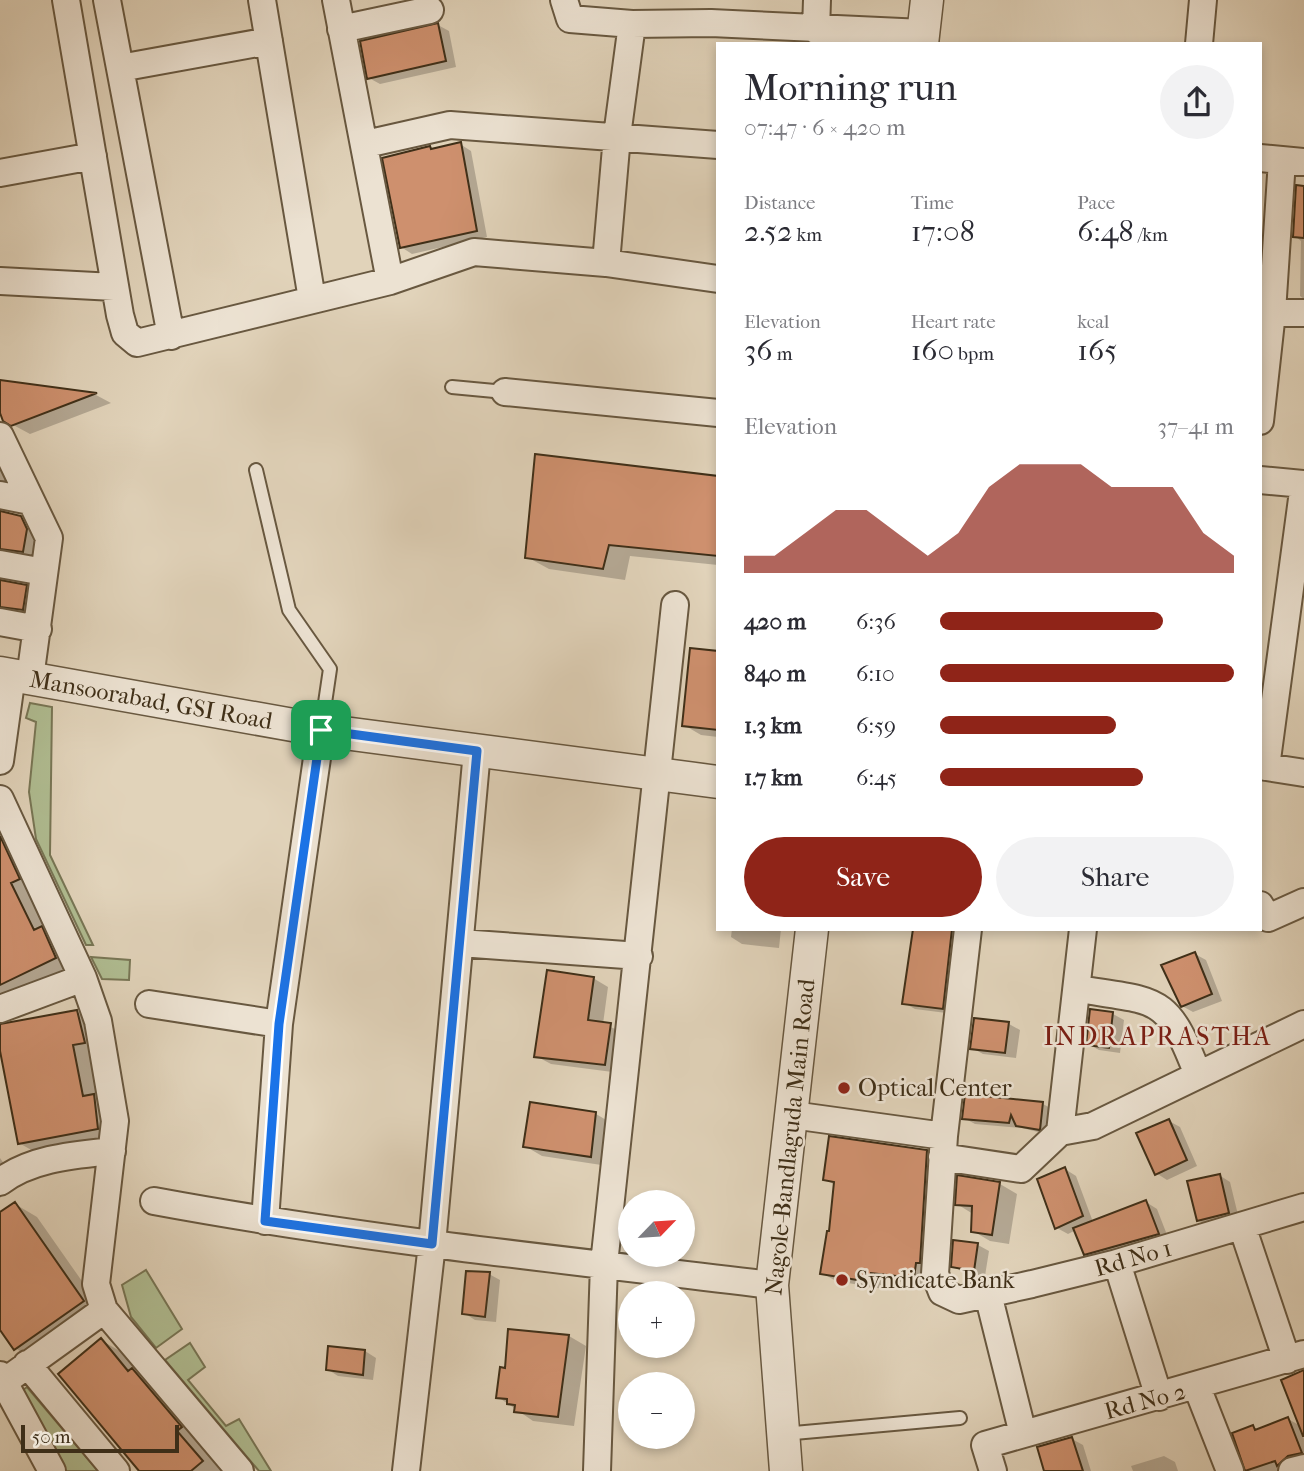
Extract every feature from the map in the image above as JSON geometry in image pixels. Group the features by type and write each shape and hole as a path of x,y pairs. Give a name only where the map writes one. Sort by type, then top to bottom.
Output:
{"street":[{"path":"66,0 114,287 125,334 137,343 390,281 474,253 606,263 716,278"},
{"path":"107,0 171,336"},
{"path":"262,0 312,299"},
{"path":"336,0 366,144 390,281"},
{"path":"564,0 569,19 632,24 708,12 816,30 922,38 927,0"},
{"path":"816,30 817,0"},
{"path":"1199,42 1203,0"},
{"path":"341,29 430,10"},
{"path":"606,263 617,136 632,24"},
{"path":"120,68 269,41"},
{"path":"366,144 450,125 716,145"},
{"path":"0,173 93,156"},
{"path":"1262,385 1266,312 1282,160"},
{"path":"0,281 114,287"},
{"path":"1266,312 1304,313"},
{"path":"505,392 716,413"},
{"path":"0,436 49,538 38,629 14,676 0,761"},
{"path":"1262,480 1304,484 1293,653 1263,767 1304,773"},
{"path":"0,495 30,501"},
{"path":"0,564 44,572"},
{"path":"597,1471 604,1264 659,775 675,605"},
{"path":"0,622 38,629"},
{"name":"Mansoorabad, GSI Road","path":"14,676 321,730 716,782"},
{"path":"265,1221 279,1024 321,730"},
{"path":"406,1471 432,1244 477,751"},
{"path":"2,806 83,978 98,1021 115,1121 96,1284 104,1310 228,1467"},
{"path":"1262,908 1268,918 1304,902"},
{"name":"Nagole-Bandlaguda Main Road","path":"786,1471 772,1285 812,931"},
{"path":"943,1147 968,931"},
{"path":"1060,1132 1083,931"},
{"path":"460,943 639,956"},
{"path":"0,1009 83,978"},
{"path":"1078,989 1151,1001 1175,1022 1198,1075"},
{"path":"149,1004 279,1024"},
{"path":"792,1115 943,1147 1021,1169 1060,1132 1093,1126 1304,1024"},
{"name":"Rd No 1","path":"943,1147 936,1274 942,1292 959,1300 1116,1264 1304,1207"},
{"path":"2,1176 35,1164 74,1155 112,1152"},
{"path":"154,1201 265,1221 432,1244 772,1285"},
{"path":"1242,1226 1295,1357"},
{"path":"1116,1264 1159,1397"},
{"path":"988,1294 1023,1434"},
{"path":"52,1471 2,1379 104,1310"},
{"name":"Rd No 2","path":"993,1471 985,1445 1295,1357"},
{"path":"27,1364 116,1471"},
{"path":"1197,1387 1230,1471"},
{"path":"1292,1471 1304,1468"}],"lane":[{"path":"452,387 505,392"},
{"path":"256,470 289,610 330,669 321,730"},
{"path":"783,1434 960,1418"}],"green space":[{"path":"30,703 52,707 50,855 93,945 86,945 36,839 29,792 36,722 26,718"},
{"path":"91,957 130,960 129,980 102,979"},
{"path":"146,1270 182,1329 156,1348 131,1317 122,1285"},
{"path":"190,1343 205,1367 188,1380 226,1426 239,1419 271,1471 259,1471 165,1360"},
{"path":"27,1387 98,1471 62,1471 19,1393"}],"building":[{"path":"438,23 446,61 367,79 360,41"},
{"path":"461,142 477,231 400,248 382,158 430,146 431,149"},
{"path":"1296,185 1304,186 1304,238 1293,237"},
{"path":"0,380 97,393 11,426 3,421 0,413"},
{"path":"535,454 716,476 716,556 609,545 603,569 525,558"},
{"path":"0,511 21,516 27,529 23,552 0,549"},
{"path":"0,580 27,585 23,610 0,607"},
{"path":"690,648 716,651 716,730 682,726"},
{"path":"0,836 20,879 11,883 34,930 42,926 56,958 0,985"},
{"path":"913,931 952,931 943,1009 902,1004"},
{"path":"1195,952 1212,994 1181,1007 1161,965"},
{"path":"547,970 594,977 588,1020 611,1023 605,1065 534,1057"},
{"path":"1090,1009 1113,1012 1109,1048 1086,1045"},
{"path":"77,1010 85,1043 73,1045 83,1096 94,1094 98,1129 18,1144 0,1051 0,1024"},
{"path":"974,1018 1009,1022 1005,1053 970,1049"},
{"path":"965,1094 1043,1102 1040,1130 1016,1126 1011,1115 1009,1123 962,1119"},
{"path":"530,1102 596,1112 591,1157 523,1147"},
{"path":"1169,1119 1187,1160 1155,1175 1136,1133"},
{"path":"829,1136 927,1150 920,1263 916,1263 914,1278 871,1273 870,1282 820,1274 829,1231 834,1182 823,1180"},
{"path":"1065,1167 1083,1216 1055,1229 1037,1179"},
{"path":"1220,1174 1229,1213 1197,1221 1187,1181"},
{"path":"957,1175 1000,1182 992,1235 971,1232 972,1206 955,1205"},
{"path":"1146,1200 1159,1234 1084,1255 1073,1228"},
{"path":"15,1202 84,1301 14,1350 0,1330 0,1212"},
{"path":"953,1240 978,1243 974,1271 951,1267"},
{"path":"466,1271 490,1272 485,1317 462,1314"},
{"path":"508,1329 569,1335 558,1417 514,1412 515,1405 507,1404 507,1399 496,1398 500,1367 505,1368"},
{"path":"101,1338 128,1371 132,1368 182,1427 177,1431 203,1461 191,1471 139,1471 58,1374"},
{"path":"328,1346 365,1350 363,1375 326,1370"},
{"path":"1304,1370 1304,1436 1303,1436 1281,1380"},
{"path":"1288,1417 1302,1453 1288,1456 1277,1466 1275,1461 1245,1471 1232,1433 1253,1425 1255,1430"},
{"path":"1072,1437 1083,1471 1044,1471 1037,1447"}],"place":[{"name":"Optical Center","path":"844,1088"},
{"name":"Syndicate Bank","path":"842,1280"}],"district":[{"name":"INDRAPRASTHA","path":"1158,1036"}],"route":[{"path":"321,730 477,751 432,1244 265,1221 279,1024 321,730"}]}
